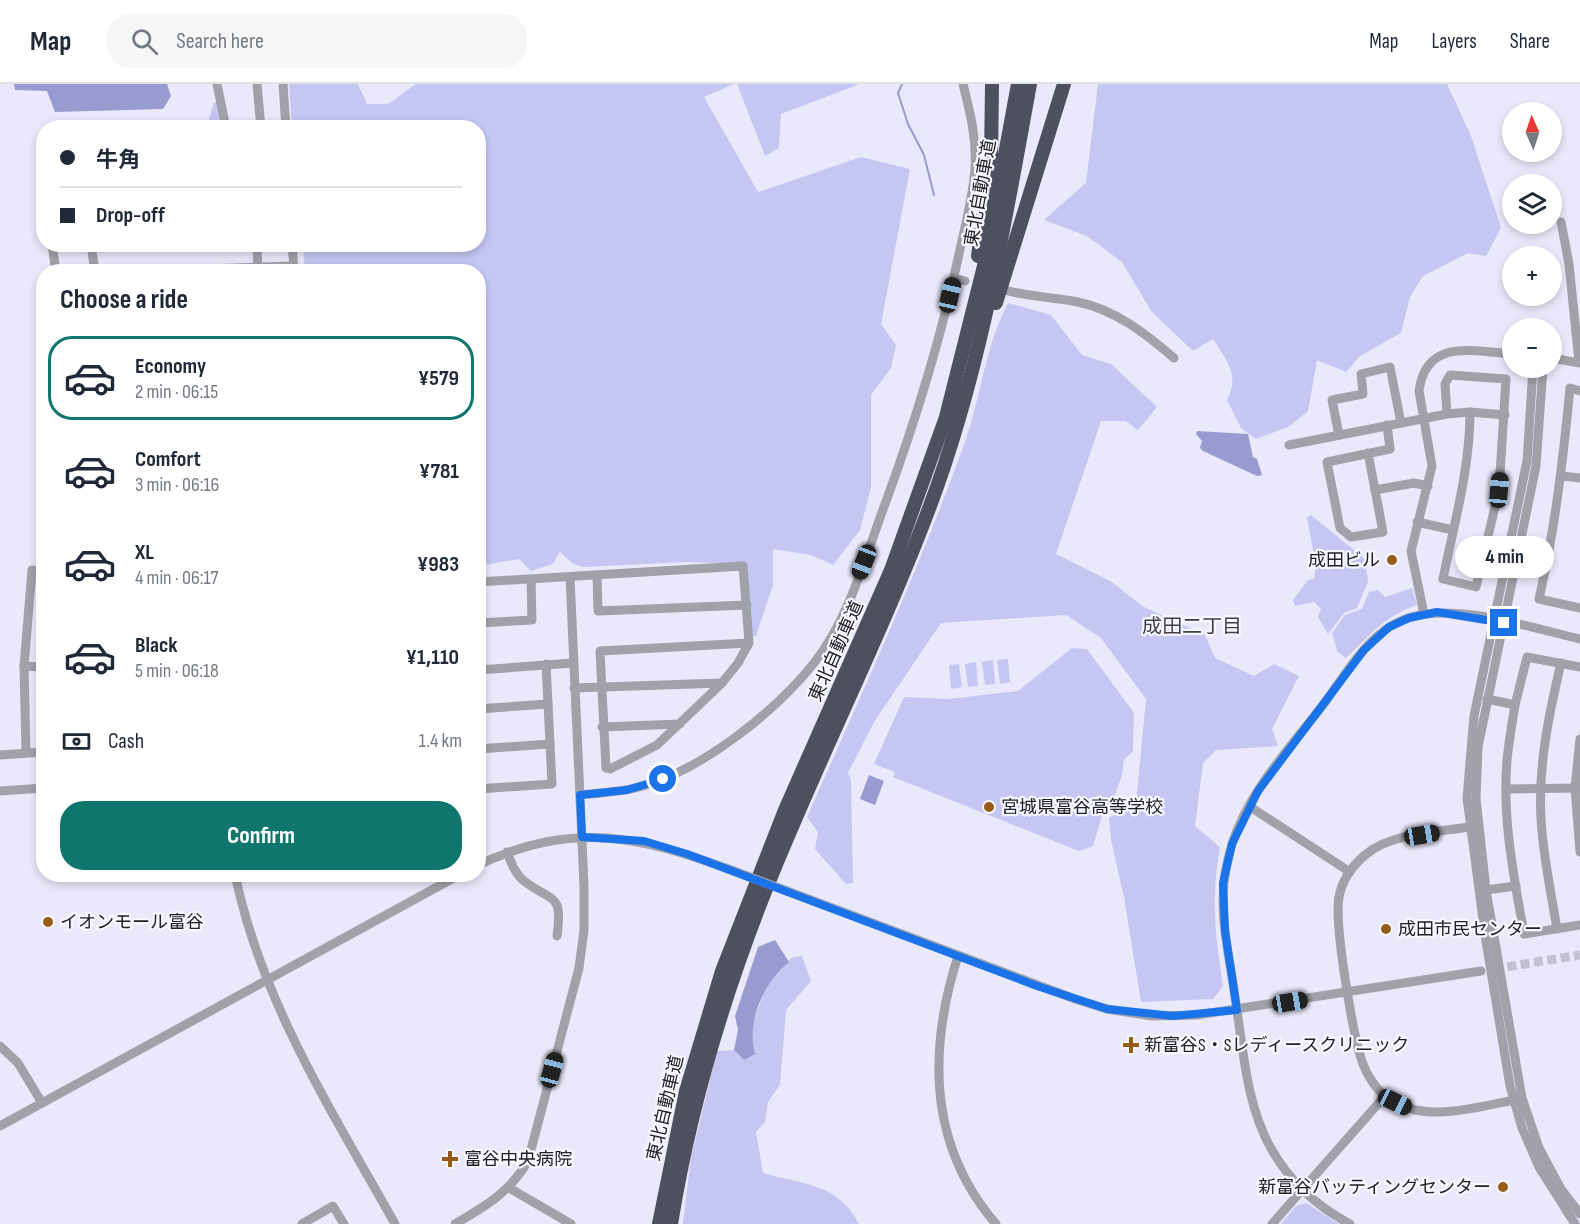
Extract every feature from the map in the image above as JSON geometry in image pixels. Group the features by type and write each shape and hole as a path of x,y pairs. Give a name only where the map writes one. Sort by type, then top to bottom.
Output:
{"highway":[{"path":"945,417 979,246 991,161 992,84"},
{"name":"東北自動車道","path":"659,1224 686,1091 722,971 785,810 891,570 945,417 986,258 1018,84"},
{"name":"東北自動車道","path":"671,1224 697,1098 734,976 762,899 930,506 959,419 978,350 1030,84"},
{"path":"978,350 994,312 1064,84"}],"street":[{"path":"217,84 224,120"},
{"path":"257,84 260,120"},
{"path":"283,84 285,120"},
{"path":"580,795 645,786 683,770 765,715 815,661 848,603 919,410 954,278 975,169 974,128 963,84"},
{"path":"1562,227 1569,264 1579,362 1562,360"},
{"path":"1569,264 1580,266"},
{"path":"954,278 966,281"},
{"path":"1005,291 1080,303 1122,319 1140,329 1174,358"},
{"path":"1424,614 1411,551 1432,466 1419,391 1420,380 1434,358 1460,350 1502,353"},
{"path":"1339,435 1332,400 1363,394 1361,374 1390,367 1401,423"},
{"path":"1447,414 1445,384 1450,375 1506,379 1499,490 1476,587 1443,579 1462,495 1470,412"},
{"path":"1532,378 1526,472 1478,747 1476,790 1486,890 1517,1074 1530,1124 1550,1169 1580,1215"},
{"path":"1542,378 1536,466 1507,610 1500,622 1471,740 1467,798 1469,827 1503,1045 1514,1100 1539,1167 1575,1224"},
{"path":"1580,391 1570,388 1562,476 1552,542 1539,599 1580,608"},
{"path":"1289,445 1447,414 1470,412 1505,415"},
{"path":"1368,453 1383,532 1351,537 1340,528 1327,462 1368,453 1390,449 1387,425"},
{"path":"1562,476 1580,478"},
{"path":"1375,490 1414,483 1428,486"},
{"path":"1417,522 1453,530"},
{"path":"486,582 743,566 749,643 738,663 680,724 644,754 610,769 606,768 602,727 600,651 749,643"},
{"path":"26,753 24,666 33,570 36,571"},
{"path":"597,575 598,611 747,605"},
{"path":"455,1224 492,1203 520,1175 533,1148 579,968 585,916 570,577"},
{"path":"486,623 532,620 531,580"},
{"path":"1350,1224 1316,1202 1302,1189 1271,1150 1257,1115 1225,931 1223,883 1232,844 1249,806 1370,643 1399,622 1424,614 1450,612 1580,639"},
{"path":"1580,667 1527,657 1515,705 1507,761 1509,847 1524,934 1580,925"},
{"path":"486,669 573,663"},
{"path":"1557,929 1544,855 1540,789 1547,722 1561,663"},
{"path":"486,788 552,784 546,664"},
{"path":"24,666 36,667"},
{"path":"574,688 722,682"},
{"path":"1488,699 1515,705"},
{"path":"486,708 548,704"},
{"path":"602,727 680,724"},
{"path":"1580,739 1578,788 1580,852"},
{"path":"486,748 550,744"},
{"path":"0,755 36,752"},
{"path":"0,790 36,788"},
{"path":"1507,789 1578,788"},
{"path":"1249,806 1350,872"},
{"path":"1469,827 1387,842 1364,856 1350,872 1342,886 1338,907 1349,993 1362,1063 1384,1096 1408,1108 1431,1112 1514,1100"},
{"path":"486,861 533,844 582,837 644,841 734,871 958,956 1107,1009 1173,1016 1237,1010 1481,971"},
{"path":"507,852 522,880 555,900 559,909 558,936"},
{"path":"237,882 250,932 268,980 310,1071 395,1224"},
{"path":"0,1126 446,882"},
{"path":"1486,890 1516,886"},
{"path":"958,956 940,1023 939,1094 954,1152 972,1190 996,1224"},
{"path":"0,1046 18,1063 42,1103"},
{"path":"1272,1224 1384,1096"},
{"path":"509,1188 571,1224"},
{"path":"302,1224 333,1206 344,1224"}],"shaded area":[{"path":"14,84 167,84 171,96 163,109 55,112 47,91 15,90"},
{"path":"289,84 358,84 367,104 388,104 416,84 734,84 704,97 758,192 861,157 910,169 881,324 896,345 891,368 871,395 871,487 860,530 833,565 811,555 773,549 773,585 756,636 750,637 746,564 685,562 583,567 572,563 560,552 553,564 531,571 519,559 486,565 486,264 304,264 304,252 486,252 486,120 292,120"},
{"path":"737,84 860,84 781,114 779,148 765,156"},
{"path":"1098,84 1447,84 1471,136 1501,228 1486,256 1468,253 1423,276 1410,297 1401,333 1360,356 1346,372 1317,360 1308,411 1288,427 1256,439 1241,428 1227,400 1231,391 1232,376 1227,361 1213,339 1193,351 1151,311 1122,262 1087,236 1044,220 1086,183"},
{"path":"218,102 221,120 209,120 214,103"},
{"path":"1008,303 1051,315 1082,355 1111,364 1157,407 1138,430 1126,421 1101,421 1056,554 1112,582 1142,606 1205,635 1215,658 1254,676 1274,664 1299,676 1272,729 1278,746 1216,750 1203,763 1195,826 1220,847 1215,916 1223,986 1213,999 1141,1002 1109,818 1136,803 1146,699 1101,638 1066,615 941,623 874,722 848,773 851,780 853,883 846,884 815,849 818,832 807,817 929,537 965,442 994,337"},
{"path":"1197,431 1248,434 1253,457 1257,459 1262,475 1257,476 1203,451 1200,448 1202,441 1196,434"},
{"path":"1311,515 1365,559 1368,582 1357,608 1344,613 1328,634 1318,617 1321,609 1314,602 1295,606 1293,600 1308,580 1314,579 1316,565 1307,518"},
{"path":"1412,588 1417,605 1386,621 1346,658 1337,651 1332,633 1345,615 1362,609 1369,592 1378,590 1385,597"},
{"path":"1072,648 1087,649 1134,713 1133,752 1124,759 1122,775 1112,803 1104,809 1093,846 1079,851 893,777 895,772 874,764 904,697 948,699 1018,691"},
{"path":"1008,659 1010,682 1000,684 997,660"},
{"path":"993,660 995,684 985,685 982,662"},
{"path":"976,662 978,686 968,687 965,664"},
{"path":"959,664 962,687 951,689 949,665"},
{"path":"869,775 884,781 875,805 860,799"},
{"path":"775,940 789,962 764,992 753,1029 755,1054 744,1060 734,1050 738,1030 735,1016 758,947"},
{"path":"802,956 811,981 786,1010 780,1085 768,1102 765,1122 756,1132 763,1173 830,1193 841,1200 859,1224 683,1224 691,1158 717,1051 734,1050 744,1060 752,1025 767,984 791,958"},
{"path":"1306,1203 1339,1224 1281,1224 1296,1206"}],"waterway":[{"path":"902,84 898,93 908,124 924,155 934,195"}],"tunnel":[{"path":"1494,969 1580,955"}],"place":[{"name":"成田ビル","path":"1392,560"},
{"name":"宮城県富谷高等学校","path":"989,807"},
{"name":"イオンモール富谷","path":"48,922"},
{"name":"成田市民センター","path":"1386,929"},
{"name":"新富谷S・Sレディースクリニック","path":"1131,1045"},
{"name":"富谷中央病院","path":"450,1159"},
{"name":"新富谷バッティングセンター","path":"1503,1187"}],"district":[{"name":"成田二丁目","path":"1192,626"}],"route":[{"path":"663,779 627,790 580,795 582,837 644,841 687,854 1037,986 1107,1009 1152,1016 1197,1015 1237,1010 1225,931 1223,883 1232,844 1247,808 1258,791 1364,650 1389,627 1409,618 1437,612 1450,612 1504,623"}]}
